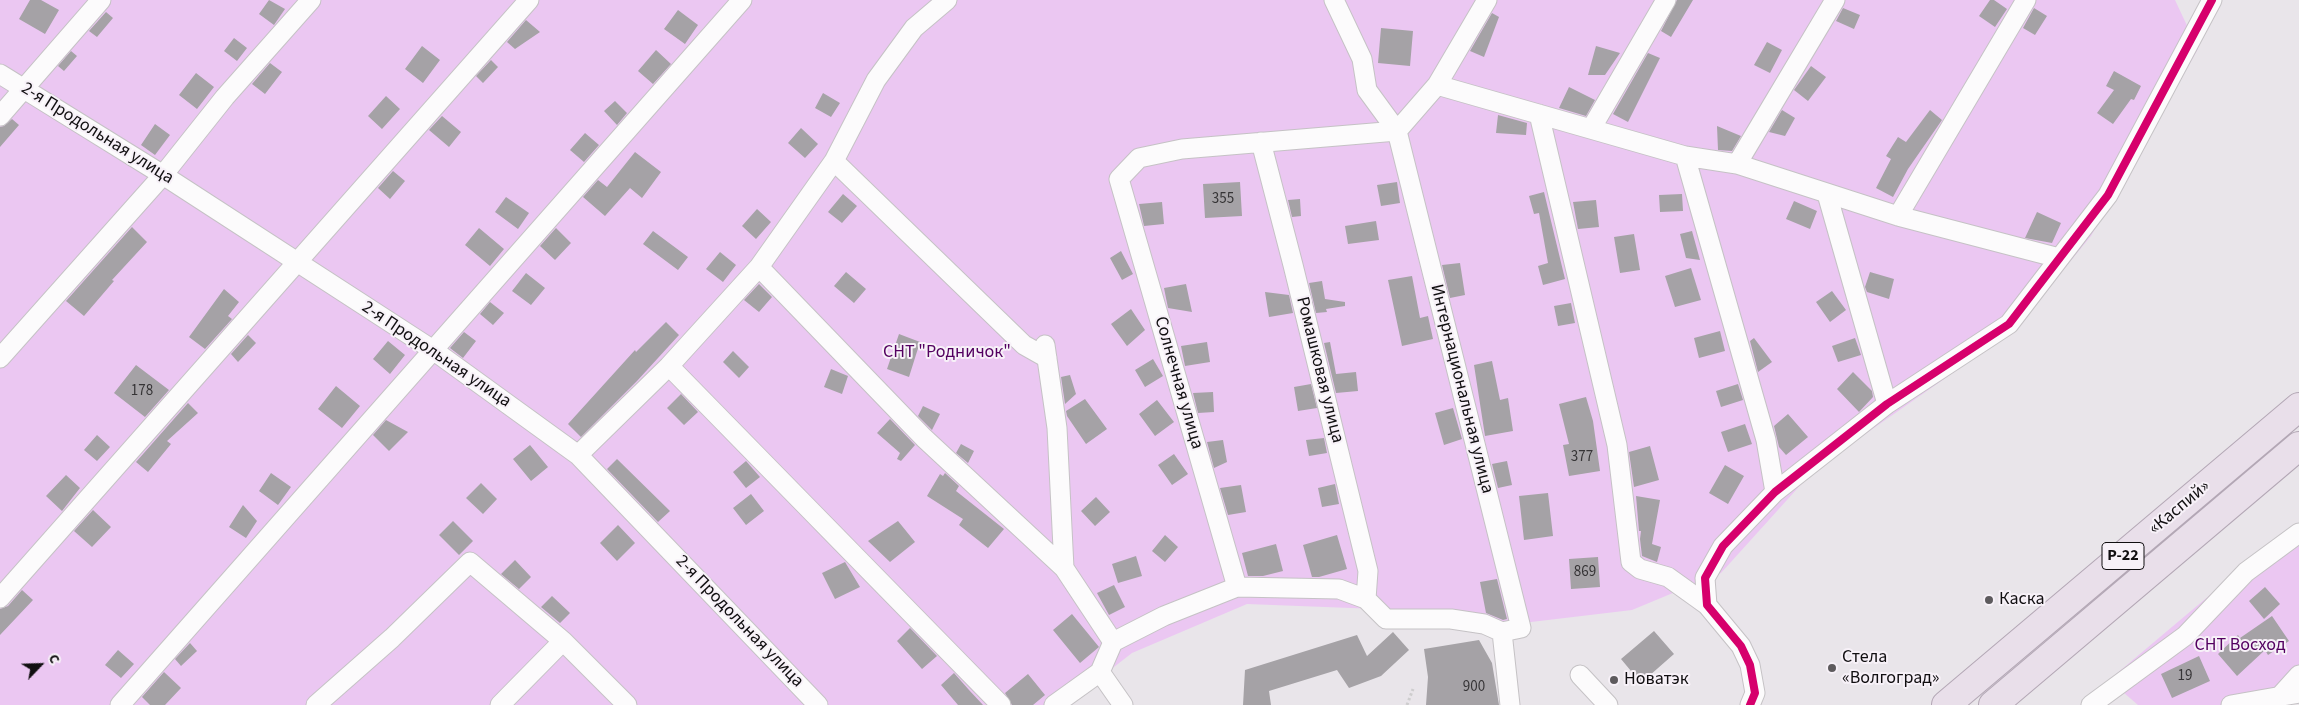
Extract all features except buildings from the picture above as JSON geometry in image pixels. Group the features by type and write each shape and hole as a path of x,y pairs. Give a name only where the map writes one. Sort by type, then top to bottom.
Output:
{"highway":[{"name":"«Каспий»","path":"1946,705 2299,407"},
{"name":"«Каспий»","path":"1992,705 2299,446"}],"street":[{"path":"0,116 101,0"},
{"path":"0,358 163,175 225,97 311,0"},
{"path":"0,598 529,0"},
{"path":"120,705 742,0"},
{"path":"578,455 669,366 758,267 834,161 876,80 914,28 947,0"},
{"path":"1334,0 1362,59 1367,90 1396,131"},
{"path":"1261,142 1396,131 1437,85 1487,0"},
{"path":"1591,129 1666,0"},
{"path":"1737,164 1835,0"},
{"path":"1898,216 2026,0"},
{"path":"1706,605 1706,578 1723,546 1774,492 1887,404 2008,324 2108,195 2212,0"},
{"name":"2-я Продольная улица","path":"0,74 163,175 296,263 433,350 578,455 818,705"},
{"path":"1437,85 1685,156 1737,164 1898,216 2059,258"},
{"path":"1539,114 1617,445 1631,562 1640,568 1668,576 1706,605 1741,646 1750,665 1755,693 1750,705"},
{"name":"Интернациональная улица","path":"1396,131 1520,628 1502,632"},
{"name":"Солнечная улица","path":"1237,587 1119,179 1139,158 1182,149 1261,142"},
{"name":"Ромашковая улица","path":"1261,142 1296,275 1368,571 1366,599"},
{"path":"1685,156 1766,440 1774,492"},
{"path":"834,161 1024,345 1046,352 1057,428 1064,568"},
{"path":"1827,194 1887,404"},
{"path":"758,267 924,438 1064,568 1113,642"},
{"path":"669,366 1001,705"},
{"path":"2091,705 2185,636 2246,572 2299,533"},
{"path":"316,705 392,638 470,562 563,641 627,705"},
{"path":"1054,705 1100,672 1113,642 1164,616 1237,587 1339,589 1366,599 1386,619 1451,619 1484,624 1502,632 1510,705"},
{"path":"500,705 563,641"},
{"path":"1100,672 1123,705"},
{"path":"1580,674 1608,705"},
{"path":"2280,696 2299,674"},
{"path":"2232,705 2299,693"}],"path":[{"path":"1407,705 1414,689"}],"green space":[{"name":"СНТ \"Родничок\"","path":"0,0 2175,0 2198,49 2091,236 2013,331 1815,469 1721,573 1632,610 1489,627 1377,609 1247,604 1132,653 1065,705 0,705"},
{"name":"СНТ Восход","path":"2299,526 2299,703 2287,705 2138,705 2109,680 2236,573"}],"cycle path":[{"path":"1750,705 1755,693 1750,665 1741,646 1707,605 1705,578 1723,546 1775,492 1887,404 2009,324 2108,195 2212,0"}],"place":[{"name":"Каска","path":"1989,600"},
{"name":"Стела «Волгоград»","path":"1832,668"},
{"name":"Новатэк","path":"1614,680"}]}
